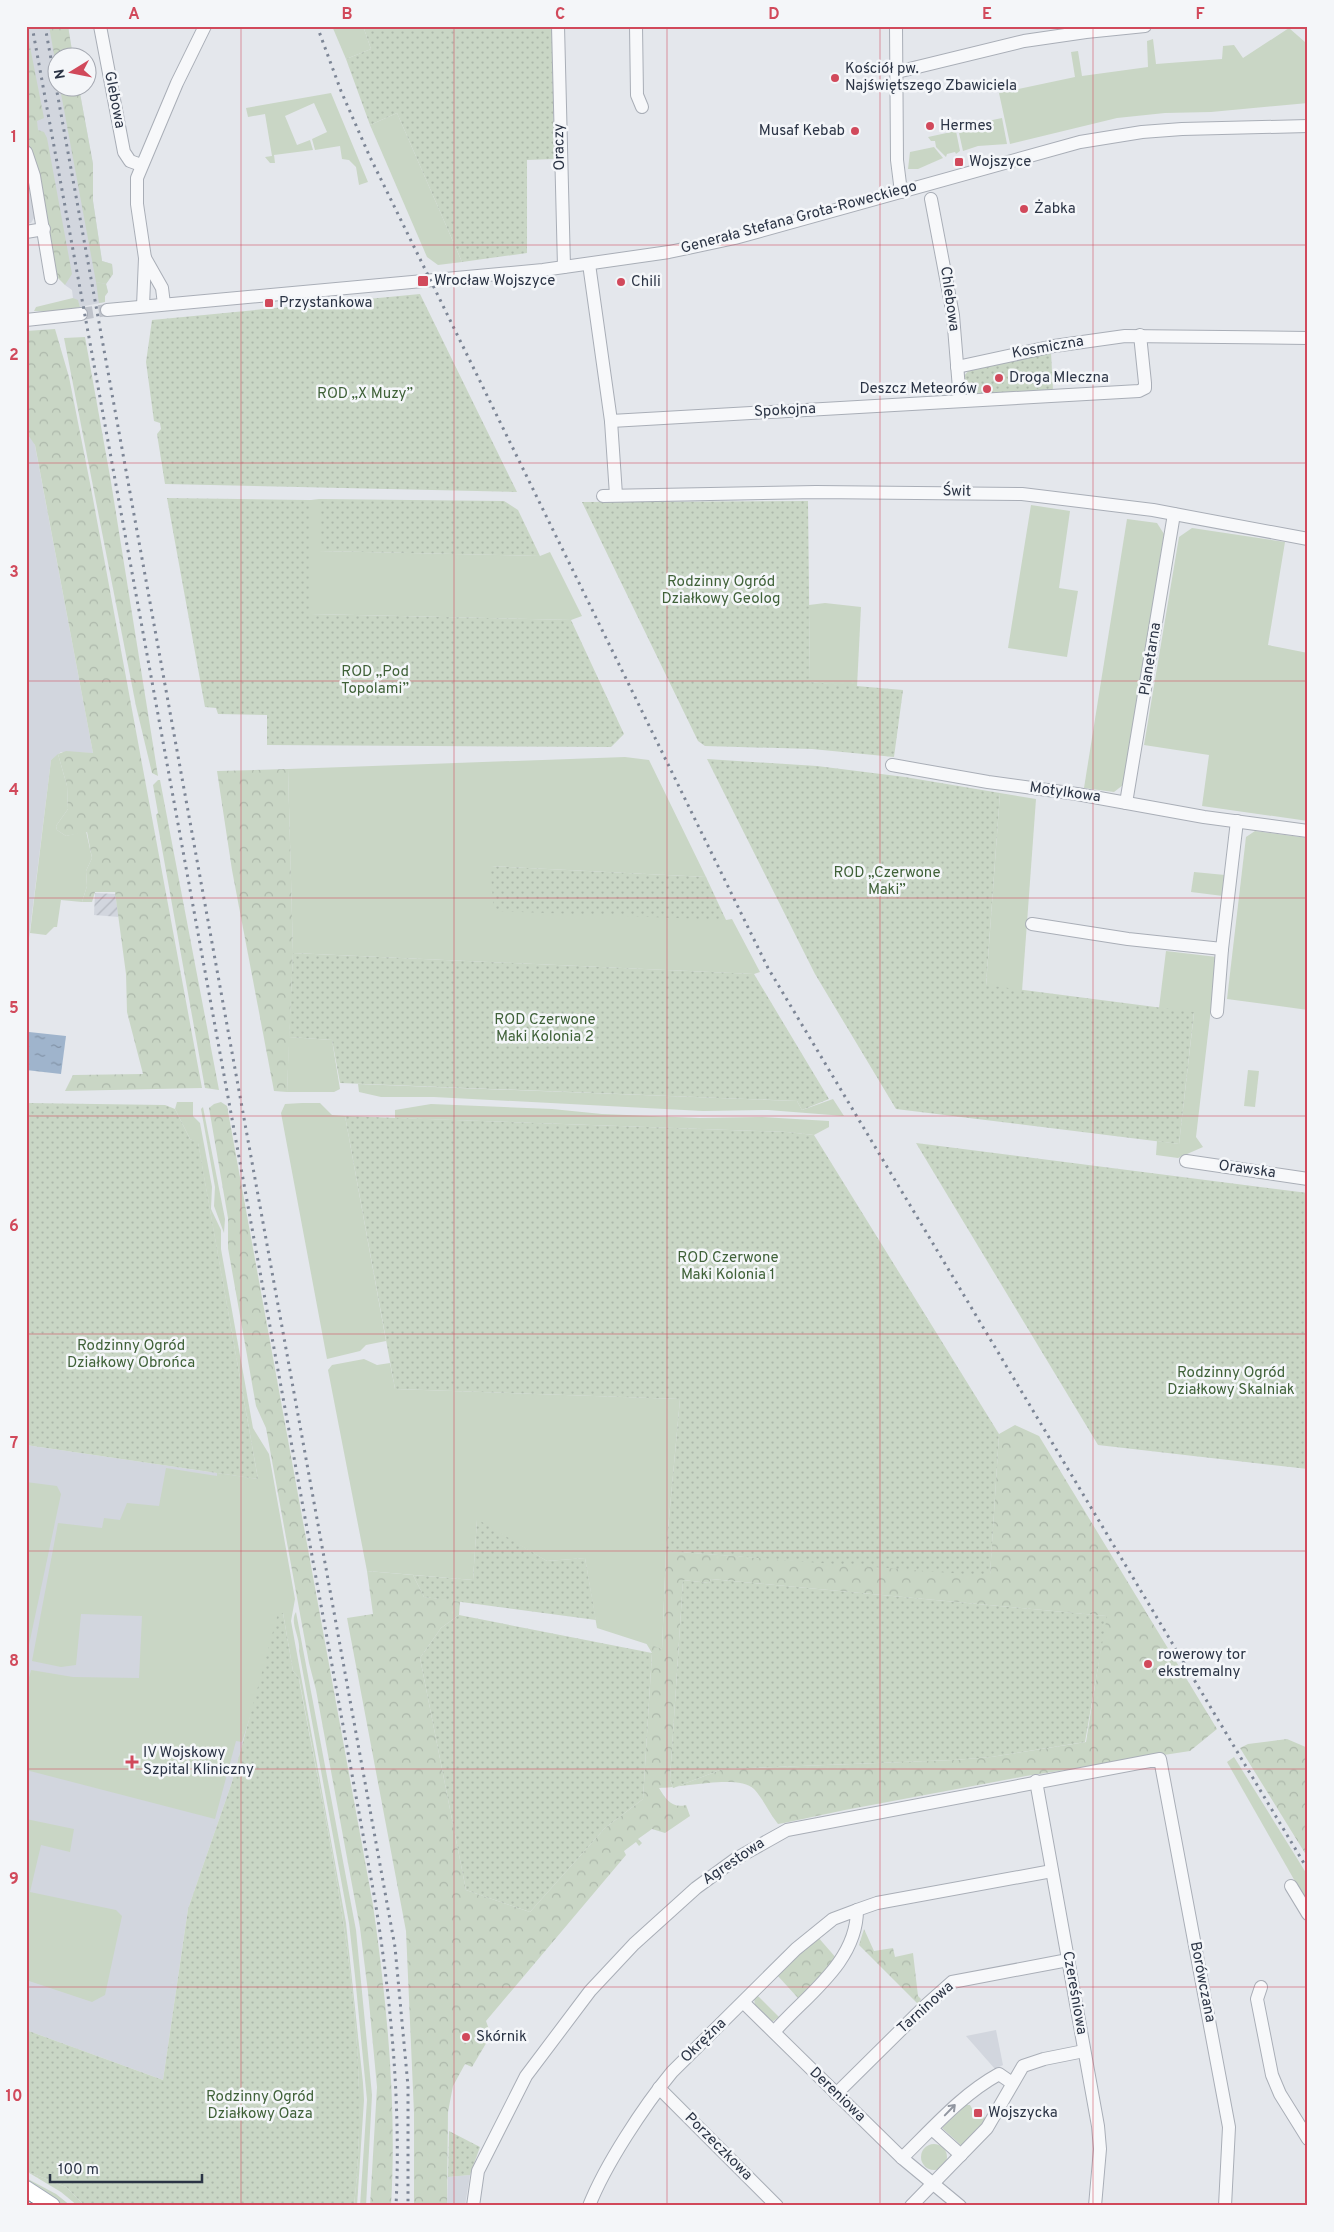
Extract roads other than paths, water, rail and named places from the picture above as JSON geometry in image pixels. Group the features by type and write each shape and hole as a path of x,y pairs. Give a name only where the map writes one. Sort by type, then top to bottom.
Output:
{"main road":[{"path":"26,2189 52,2206"}],"street":[{"name":"Glebowa","path":"100,26 124,152 130,161 141,165"},
{"path":"140,306 145,258 137,204 137,178 141,165 204,26"},
{"name":"Oraczy","path":"558,26 564,267"},
{"path":"636,26 637,95 642,107"},
{"path":"896,26 897,160 901,192"},
{"path":"897,72 1024,41 1085,29 1145,26"},
{"name":"Generała Stefana Grota-Roweckiego","path":"107,310 564,267 669,252 735,238 1056,148 1111,136 1182,129 1308,126"},
{"path":"26,152 34,176 51,278"},
{"name":"Chlebowa","path":"932,199 952,306 960,401"},
{"path":"26,232 44,229"},
{"path":"145,258 162,288 164,304"},
{"path":"589,264 611,422 616,495"},
{"path":"26,320 81,314"},
{"path":"960,401 1139,391 1145,388 1146,383 1140,335"},
{"name":"Kosmiczna","path":"957,367 1054,346 1140,335 1308,338"},
{"name":"Spokojna","path":"611,422 960,401"},
{"name":"Świt","path":"603,496 816,492 1022,494 1174,514 1308,539"},
{"name":"Planetarna","path":"1126,803 1174,514"},
{"name":"Motylkowa","path":"892,765 988,782 1308,831"},
{"path":"1217,1012 1222,949 1237,821"},
{"path":"1032,924 1128,939 1222,949"},
{"name":"Orawska","path":"1186,1161 1308,1179"},
{"name":"Agrestowa","path":"473,2206 478,2171 526,2076 596,1984 634,1944 703,1883 737,1858 787,1830 1036,1781 1160,1759"},
{"name":"Borówczana","path":"1160,1759 1229,2127 1225,2206"},
{"name":"Czereśniowa","path":"1036,1781 1100,2138 1095,2206"},
{"name":"Okrężna","path":"589,2206 619,2150 659,2088 672,2072 796,1949 820,1928 833,1919 877,1903 1052,1871"},
{"path":"1291,1886 1308,1914"},
{"path":"774,2032 844,1957 854,1933 857,1910"},
{"name":"Tarninowa","path":"836,2094 924,2006 952,1982 1068,1960"},
{"path":"1261,1987 1257,1999 1272,2075 1280,2094 1308,2139"},
{"name":"Dereniowa","path":"744,2002 902,2158 960,2206"},
{"path":"911,2206 988,2128 1018,2071 1030,2062 1084,2051"},
{"path":"902,2158 954,2105 984,2082 999,2074 1012,2083"},
{"name":"Porzeczkowa","path":"659,2088 777,2206"},
{"path":"932,2129 961,2155"}],"water":[{"path":"29,1032 66,1036 61,1074 26,1070"}],"tunnel":[{"path":"81,314 107,310"}],"tram line":[{"path":"26,2199 37,2206"}],"railway":[{"path":"32,26 375,1900 386,1976 396,2091 396,2206"},
{"path":"45,26 395,1947 408,2086 408,2206"},
{"path":"317,26 341,91 369,155 768,968 1308,1870"}],"place":[{"name":"Kościół pw. Najświętszego Zbawiciela","path":"835,78"},
{"name":"Hermes","path":"930,126"},
{"name":"Musaf Kebab","path":"855,131"},
{"name":"Wojszyce","path":"959,162"},
{"name":"Żabka","path":"1024,209"},
{"name":"Wrocław Wojszyce","path":"423,281"},
{"name":"Chili","path":"621,282"},
{"name":"Przystankowa","path":"269,303"},
{"name":"Droga Mleczna","path":"999,378"},
{"name":"Deszcz Meteorów","path":"987,389"},
{"name":"rowerowy tor ekstremalny","path":"1148,1664"},
{"name":"IV Wojskowy Szpital Kliniczny","path":"132,1762"},
{"name":"Skórnik","path":"466,2037"},
{"name":"Wojszycka","path":"978,2113"}],"park label":[{"name":"ROD „X Muzy”","path":"365,394"},
{"name":"Rodzinny Ogród Działkowy Geolog","path":"721,590"},
{"name":"ROD „Pod Topolami”","path":"375,680"},
{"name":"ROD „Czerwone Maki”","path":"887,882"},
{"name":"ROD Czerwone Maki Kolonia 2","path":"545,1028"},
{"name":"ROD Czerwone Maki Kolonia 1","path":"728,1266"},
{"name":"Rodzinny Ogród Działkowy Obrońca","path":"131,1354"},
{"name":"Rodzinny Ogród Działkowy Skalniak","path":"1231,1382"},
{"name":"Rodzinny Ogród Działkowy Oaza","path":"260,2106"}]}
